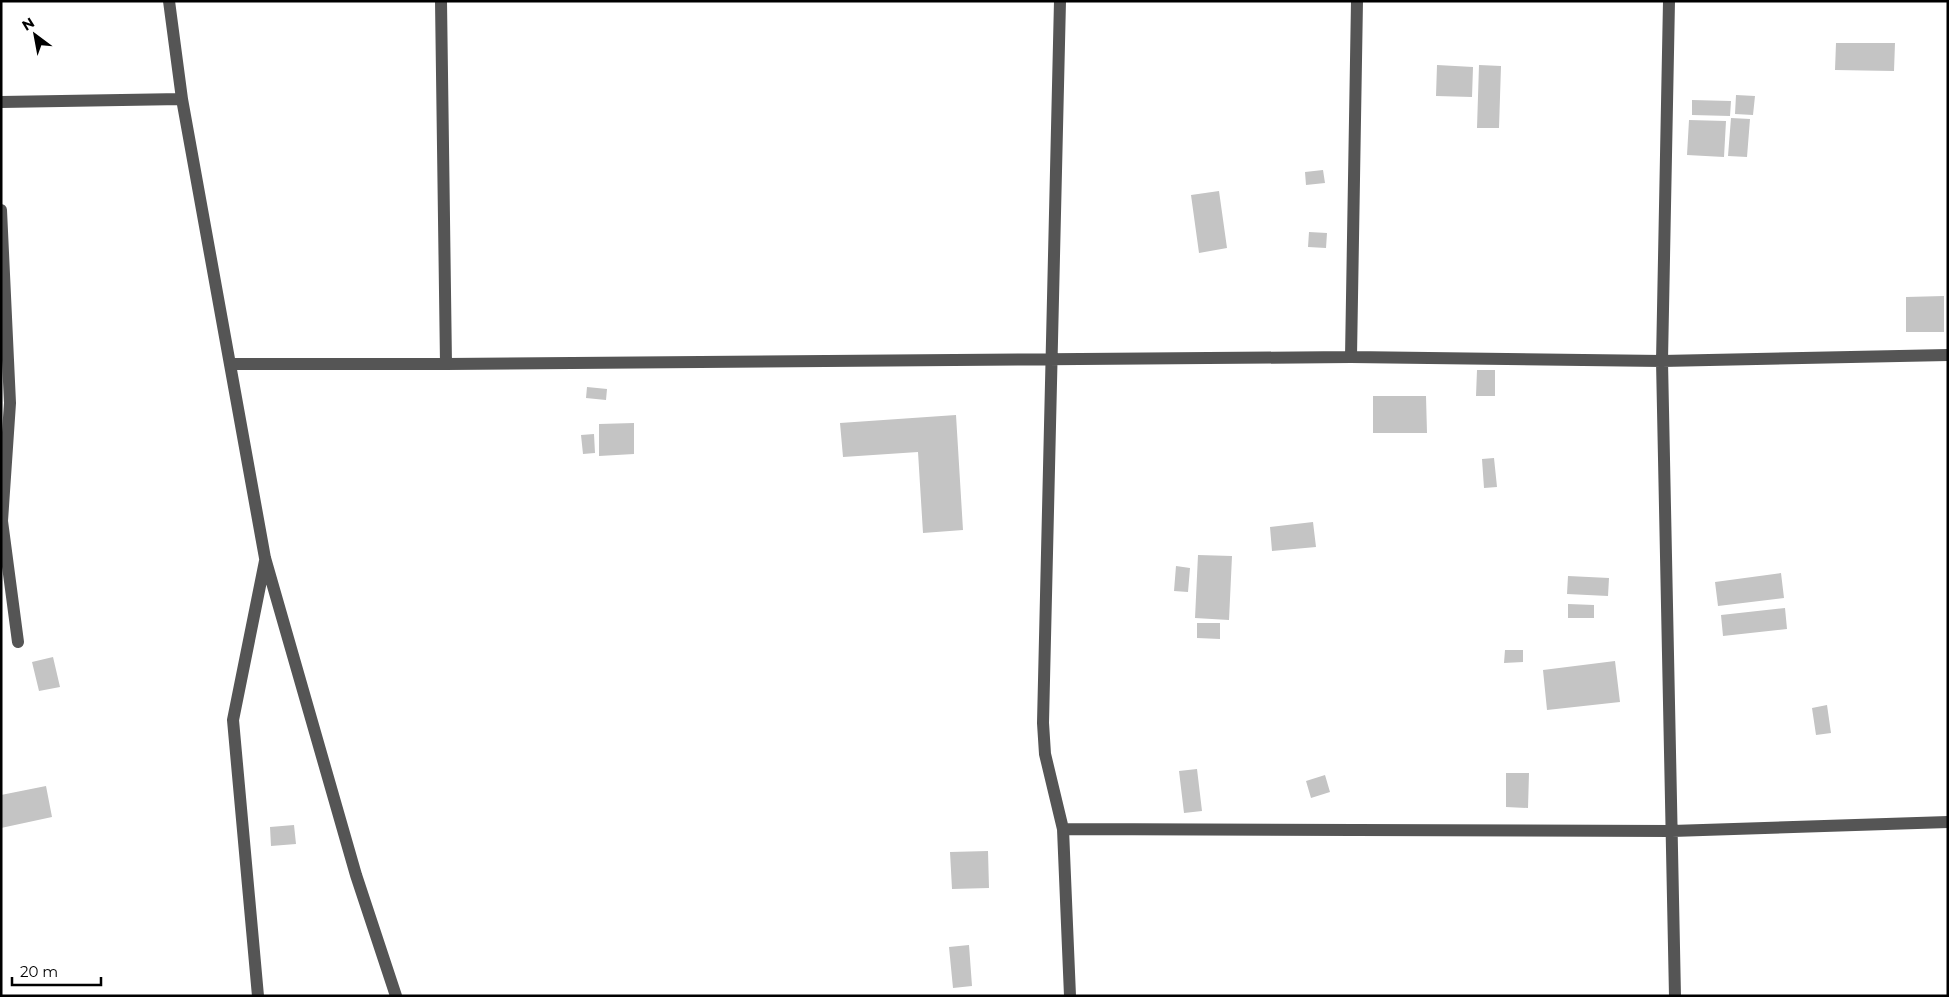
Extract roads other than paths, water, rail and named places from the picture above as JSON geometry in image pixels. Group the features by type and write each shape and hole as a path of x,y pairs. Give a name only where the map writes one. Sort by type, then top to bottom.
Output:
{"street":[{"path":"169,1 182,99 265,558 356,875 396,996"},
{"path":"441,1 446,364"},
{"path":"1060,1 1043,723 1045,754 1063,829 1070,996"},
{"path":"1351,358 1357,1"},
{"path":"1669,1 1662,361 1675,996"},
{"path":"1,102 182,99"},
{"path":"1,210 10,403 2,521 18,642"},
{"path":"230,364 446,364 1051,358 1662,361 1948,355"},
{"path":"258,996 233,720 265,558"},
{"path":"1063,829 1672,831 1948,822"}]}
